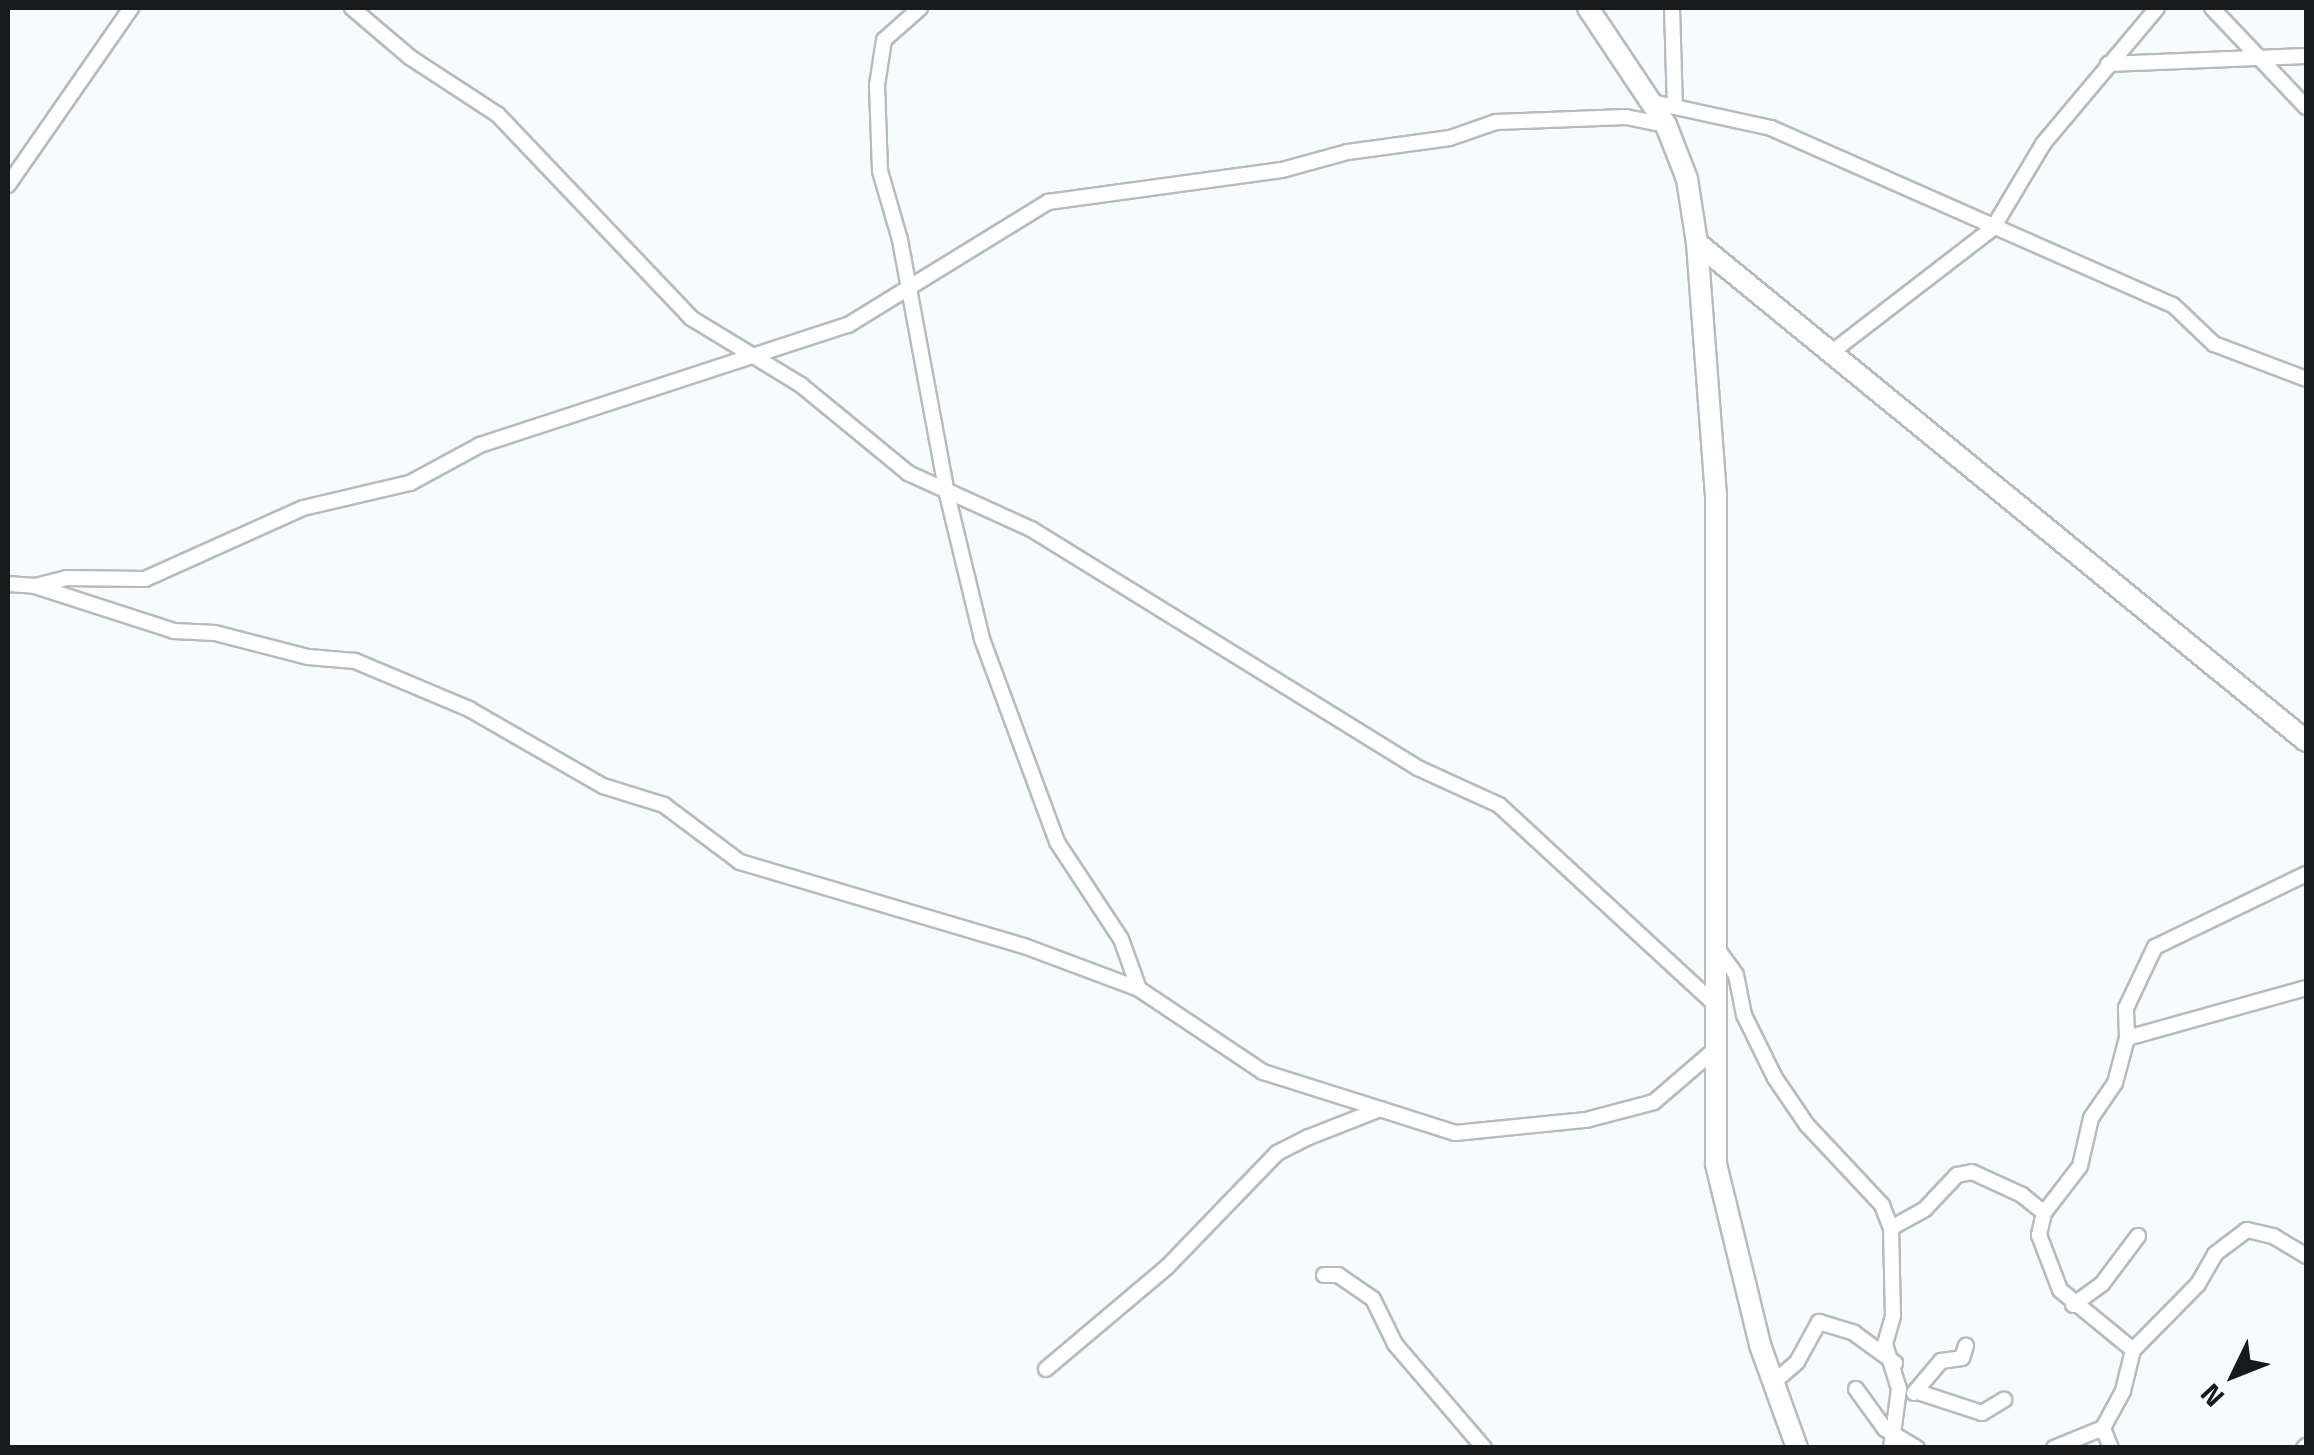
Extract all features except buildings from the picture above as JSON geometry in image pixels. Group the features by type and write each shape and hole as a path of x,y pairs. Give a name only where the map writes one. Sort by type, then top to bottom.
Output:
{"street":[{"path":"8,185 131,8"},
{"path":"352,8 411,58 498,115 692,318 801,385 908,473 1030,530 1418,768 1499,805 1715,1004"},
{"path":"920,8 884,40 877,86 880,170 908,289 947,494 982,638 1056,842 1121,939 1139,989"},
{"path":"1588,8 1652,102 1671,116"},
{"path":"1672,8 1671,116 1687,178 1697,242 1716,494 1716,1164 1773,1382 1797,1448"},
{"path":"1832,352 1993,228 2043,144 2157,8"},
{"path":"2212,8 2264,58 2306,107"},
{"path":"2108,64 2306,56"},
{"path":"35,586 66,578 145,579 284,515 410,483 480,446 848,325 1048,202 1282,170 1348,152 1450,138 1496,122 1671,116 1771,128 2172,305 2214,344 2306,379"},
{"path":"1697,242 2306,741"},
{"path":"8,584 35,586 174,631 355,661 468,709 603,786 664,806 740,862 1024,946 1139,989 1263,1072 1455,1133 1586,1120 1654,1102 1718,1047"},
{"path":"2133,1350 2073,1305 2052,1278 2043,1250 2044,1213 2080,1166 2091,1118 2115,1083 2127,1038 2126,1008 2154,947 2306,874"},
{"path":"1714,944 1736,976 1744,1015 1775,1078 1808,1125 1882,1205 1891,1228 1894,1316 1886,1344 1896,1364 1899,1398 1891,1448"},
{"path":"2127,1038 2306,988"},
{"path":"1046,1369 1167,1267 1276,1153 1380,1109"},
{"path":"1891,1228 1925,1209 1958,1175 1972,1172 2022,1195 2044,1213"},
{"path":"2054,1448 2103,1428 2123,1391 2133,1350 2198,1284 2215,1254 2248,1230 2273,1236 2306,1256"},
{"path":"2073,1305 2102,1284 2138,1236"},
{"path":"1324,1276 1338,1275 1373,1298 1395,1344 1484,1448"},
{"path":"1773,1382 1797,1362 1819,1322 1854,1334 1896,1364"},
{"path":"1918,1392 1941,1361 1962,1358 1966,1346"},
{"path":"1856,1389 1865,1410 1885,1429 1896,1430 1917,1448"},
{"path":"1899,1398 1918,1392 1982,1413 2004,1400"},
{"path":"2103,1428 2111,1448"}]}
